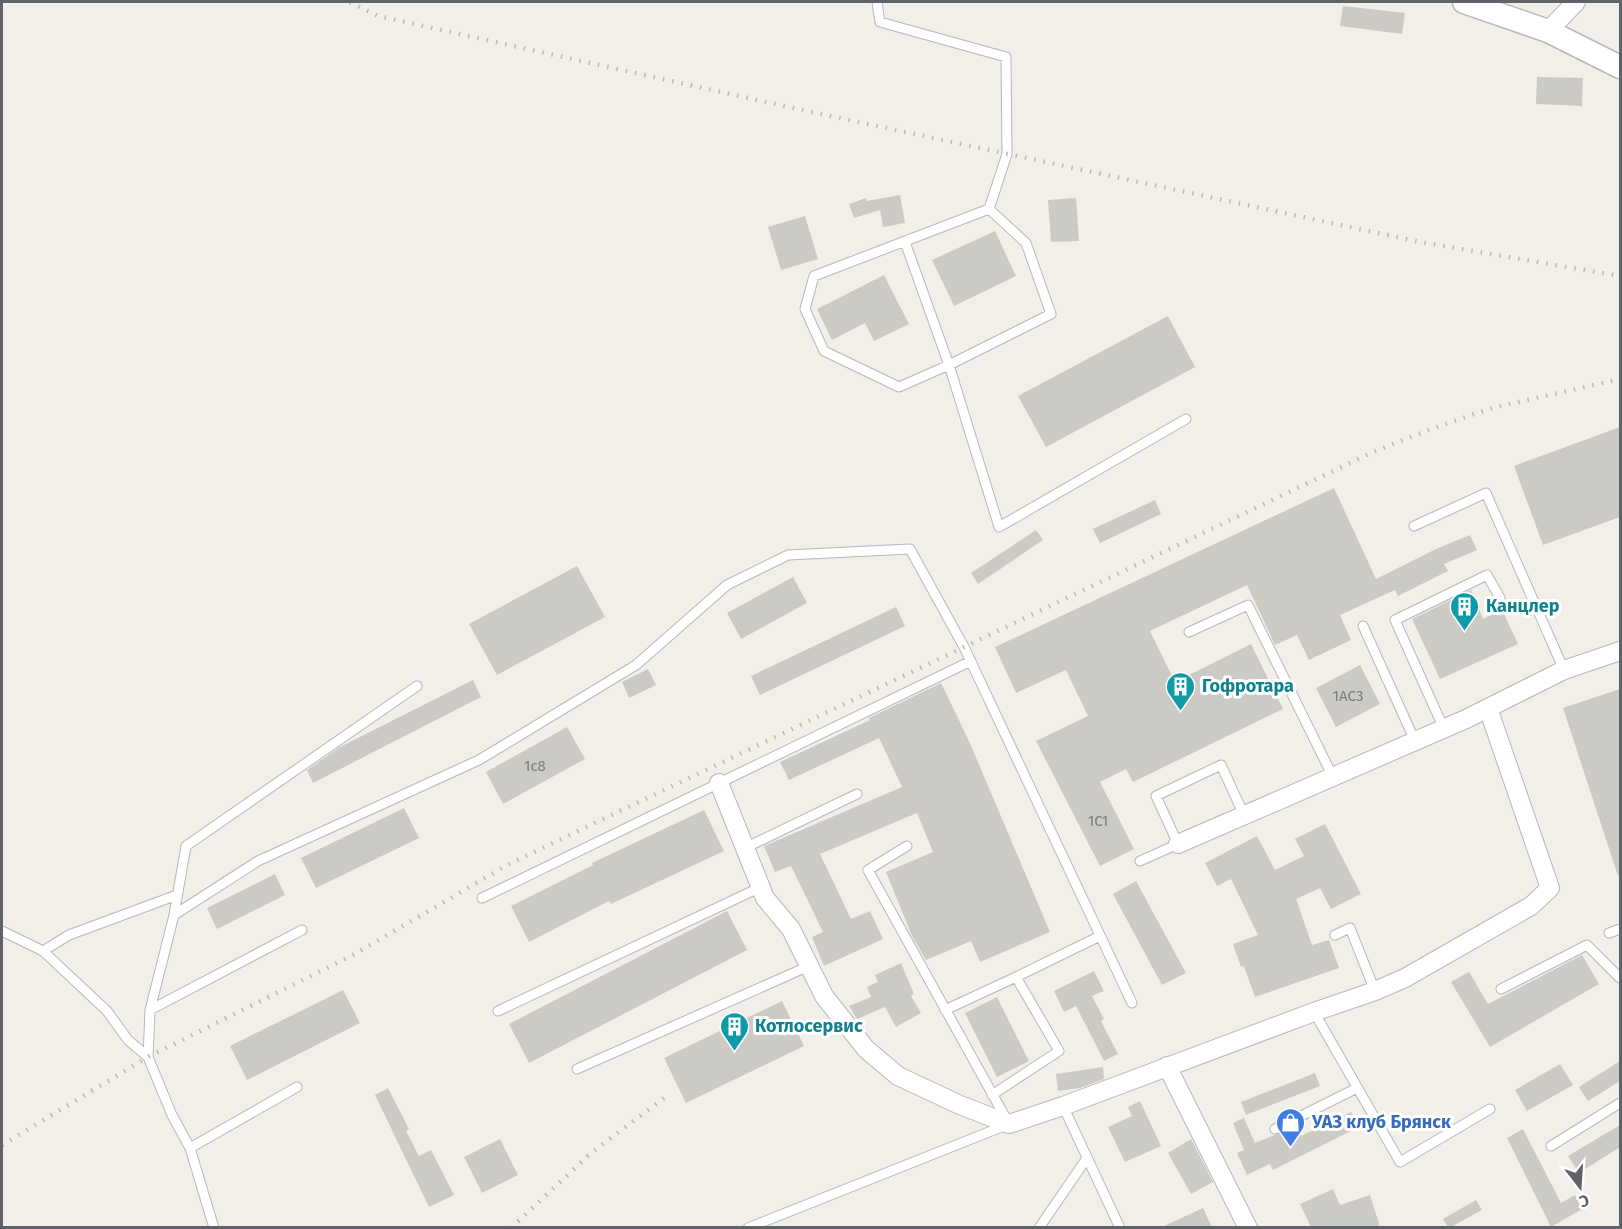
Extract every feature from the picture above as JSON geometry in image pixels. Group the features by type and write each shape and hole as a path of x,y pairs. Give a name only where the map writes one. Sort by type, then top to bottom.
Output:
{"street":[{"path":"1464,2 1548,31 1620,67"},
{"path":"1548,31 1576,2"},
{"path":"1178,844 1444,729 1564,670 1620,651"},
{"path":"719,783 765,898 791,929 824,996 866,1049 898,1076 1009,1124 1375,991 1405,978 1531,906 1550,888 1488,708"},
{"path":"1167,1066 1248,1227"}],"lane":[{"path":"877,2 880,22 1006,57 1007,154 989,209"},
{"path":"989,209 1026,243 1051,314 950,365 899,387 824,351 805,309 814,276 989,209"},
{"path":"905,242 950,365 999,527 1186,419"},
{"path":"1414,526 1486,493 1564,670"},
{"path":"174,915 258,861 479,760 636,665 727,585 788,555 910,549 971,661 1132,1003"},
{"path":"1444,729 1395,621 1487,575 1500,598"},
{"path":"1189,633 1248,605 1333,777"},
{"path":"1363,626 1414,741"},
{"path":"482,898 971,661"},
{"path":"214,1227 190,1148 172,1115 148,1057 150,1010 174,915 186,846 417,686"},
{"path":"1140,861 1178,844 1156,796 1221,765 1244,815"},
{"path":"745,848 856,794"},
{"path":"748,1227 1009,1124 868,870 907,846"},
{"path":"498,1011 761,887"},
{"path":"43,951 69,935 177,895"},
{"path":"1335,935 1350,928 1375,991"},
{"path":"1609,933 1620,928"},
{"path":"2,930 43,951 107,1011 128,1040 148,1057"},
{"path":"150,1010 302,930"},
{"path":"945,1010 1100,936"},
{"path":"1501,989 1587,945 1620,978"},
{"path":"577,1069 809,966"},
{"path":"992,1095 1059,1051 1016,977"},
{"path":"1314,1012 1400,1162 1490,1109"},
{"path":"190,1148 297,1087"},
{"path":"1275,1129 1357,1088"},
{"path":"1551,1146 1620,1103"},
{"path":"1063,1106 1120,1227"},
{"path":"1039,1227 1087,1158"}],"building":[{"path":"1343,6 1405,13 1402,34 1340,26"},
{"path":"1537,77 1583,78 1582,106 1536,104"},
{"path":"900,195 905,223 883,227 880,210 854,218 849,204 866,198 867,201"},
{"path":"1076,198 1079,241 1051,242 1048,200"},
{"path":"805,216 818,259 781,270 768,227"},
{"path":"995,231 1016,276 954,306 932,260"},
{"path":"884,275 909,324 874,341 865,323 832,340 817,309"},
{"path":"1168,316 1195,367 1046,447 1018,396"},
{"path":"1620,427 1620,517 1543,545 1514,466"},
{"path":"1334,488 1376,579 1470,535 1477,550 1444,564 1448,571 1398,596 1395,590 1340,615 1351,640 1309,660 1297,635 1275,645 1247,585 1150,631 1175,682 1251,644 1283,709 1133,782 1126,769 1100,782 1134,849 1100,866 1036,741 1088,716 1066,670 1016,693 995,647"},
{"path":"1155,500 1161,514 1100,543 1093,529"},
{"path":"1036,530 1043,540 978,584 971,573"},
{"path":"577,566 605,617 497,675 469,624"},
{"path":"793,577 807,603 741,639 727,613"},
{"name":"Канцлер","path":"1471,590 1483,619 1502,610 1518,644 1440,679 1412,619"},
{"path":"896,607 905,626 760,695 751,676"},
{"path":"1360,665 1380,704 1336,727 1316,688"},
{"path":"648,669 656,685 629,698 622,682"},
{"path":"473,680 481,697 313,783 307,770 340,747"},
{"path":"941,683 969,741 1050,932 980,962 971,941 926,960 912,936 886,872 933,852 917,813 820,854 851,919 870,911 883,939 824,966 812,937 823,932 791,866 775,872 764,846 902,787 879,738 789,780 780,762 870,720 869,718"},
{"path":"1620,689 1620,875 1618,876 1563,708"},
{"path":"567,727 585,759 503,804 486,772"},
{"path":"404,808 419,838 316,888 301,858"},
{"path":"704,810 724,851 611,904 609,901 529,942 511,906 593,865 592,863"},
{"path":"1325,824 1361,894 1331,909 1320,888 1296,899 1312,945 1329,940 1339,968 1255,997 1233,944 1258,935 1231,879 1217,886 1205,863 1257,836 1275,870 1304,856 1295,839"},
{"path":"275,874 285,895 217,929 207,908"},
{"path":"1136,881 1186,973 1162,985 1113,894"},
{"path":"727,911 747,950 529,1063 509,1024"},
{"path":"1582,955 1599,984 1490,1047 1451,982 1469,972 1488,1004"},
{"path":"901,963 914,994 911,996 921,1013 896,1027 885,1007 857,1019 849,1006 871,997 867,987 878,982 875,975"},
{"path":"1094,971 1104,991 1092,996 1104,1019 1101,1021 1118,1054 1104,1061 1076,1006 1064,1012 1054,991"},
{"path":"343,990 360,1023 247,1080 230,1046"},
{"path":"997,997 1029,1061 997,1077 965,1013"},
{"name":"Котлосервис","path":"782,1001 804,1046 686,1103 664,1058"},
{"path":"1620,1061 1620,1081 1588,1101 1579,1087"},
{"path":"1560,1064 1573,1085 1527,1111 1515,1090"},
{"path":"1103,1067 1104,1079 1080,1088 1058,1091 1056,1074"},
{"path":"1315,1073 1320,1086 1246,1115 1241,1102"},
{"path":"388,1088 409,1129 406,1131 419,1156 431,1150 454,1195 429,1207 375,1095"},
{"path":"1140,1101 1161,1146 1125,1162 1108,1127 1132,1116 1128,1107"},
{"path":"1351,1112 1359,1127 1273,1170 1270,1164 1247,1175 1237,1153 1244,1150 1233,1123 1244,1118 1255,1143 1296,1126 1301,1136"},
{"path":"1620,1125 1620,1147 1579,1173 1568,1156"},
{"path":"1523,1129 1561,1203 1575,1195 1582,1209 1551,1227 1507,1138"},
{"path":"500,1139 518,1175 482,1193 464,1157"},
{"path":"1191,1139 1213,1182 1191,1194 1168,1153"},
{"path":"1333,1189 1340,1205 1370,1195 1380,1227 1311,1227 1300,1204"},
{"path":"1476,1200 1482,1210 1448,1227 1443,1219"},
{"path":"1203,1208 1212,1227 1162,1227"}],"railway":[{"path":"350,2 378,16 807,111 1420,242 1620,276"},
{"path":"2,1145 148,1057 353,955 511,863 1373,452 1492,408 1620,379"},
{"path":"511,1228 591,1153 664,1098"}],"place":[{"name":"Канцлер","path":"1465,632"},
{"name":"Гофротара","path":"1181,712"},
{"name":"Котлосервис","path":"734,1052"},
{"name":"УАЗ клуб Брянск","path":"1291,1148"}]}
